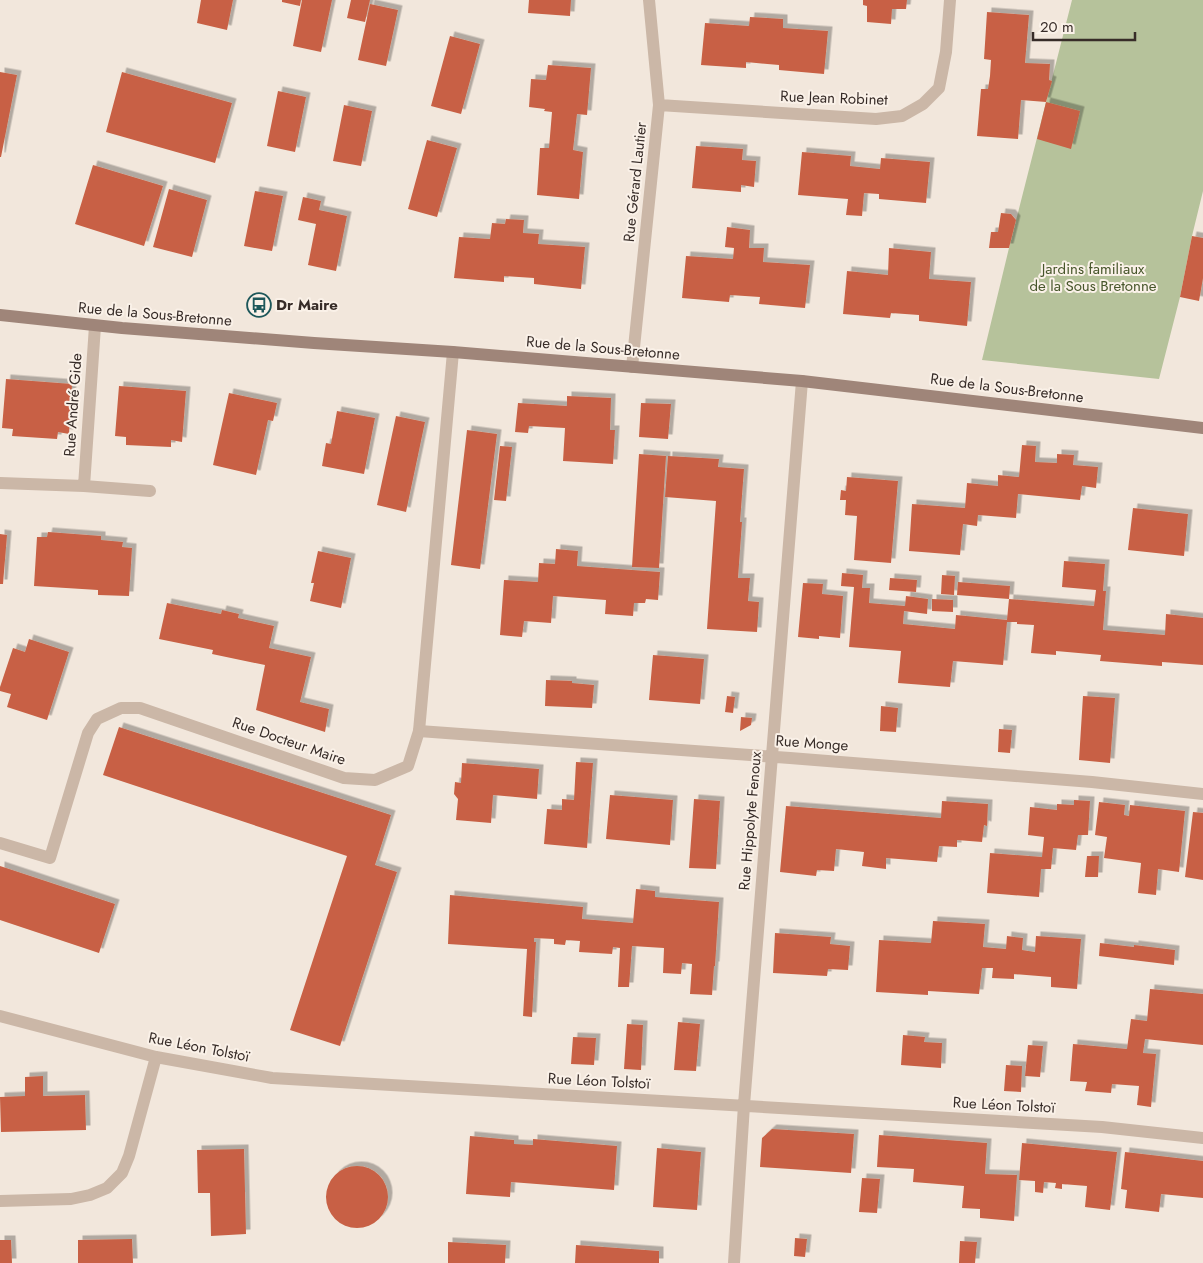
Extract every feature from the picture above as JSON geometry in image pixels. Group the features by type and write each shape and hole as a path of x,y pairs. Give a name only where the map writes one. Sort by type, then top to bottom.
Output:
{"street":[{"name":"Rue Gérard Lautier","path":"632,367 659,105 649,0"},
{"name":"Rue Jean Robinet","path":"659,105 876,120 902,116 924,104 940,88 946,52 950,0"},
{"name":"Rue de la Sous-Bretonne","path":"0,315 95,326 454,352 802,381 1203,428"},
{"name":"Rue André Gide","path":"84,486 95,326"},
{"name":"Rue Docteur Maire","path":"0,843 50,858 88,733 97,718 120,708 140,708 344,778 375,780 408,766 419,731 454,352"},
{"name":"Rue Hippolyte Fenoux","path":"734,1263 744,1106 802,381"},
{"path":"0,483 150,491"},
{"name":"Rue Monge","path":"419,731 772,756 1082,781 1203,794"},
{"name":"Rue Léon Tolstoï","path":"0,1016 156,1057 272,1078 1102,1127 1203,1138"},
{"path":"0,1202 71,1200 107,1188 122,1172 129,1156 156,1057"}],"green space":[{"name":"Jardins familiaux de la Sous Bretonne","path":"1072,0 1203,0 1203,191 1180,297 1159,379 982,360"}],"building":[{"path":"201,0 233,0 227,30 197,23"},
{"path":"282,0 301,0 300,6 282,2"},
{"path":"302,0 332,0 321,52 293,46"},
{"path":"351,0 370,0 365,22 347,18"},
{"path":"529,0 571,0 570,16 528,13"},
{"path":"863,0 907,0 906,9 892,9 891,24 867,22 867,6 863,5"},
{"path":"370,4 398,10 386,66 358,60"},
{"path":"987,12 1029,15 1025,63 1050,64 1049,80 1052,81 1046,102 1021,100 1018,139 977,136 981,89 988,89 990,76 991,60 984,59"},
{"path":"750,17 783,19 783,28 828,31 824,74 779,70 779,65 746,62 746,68 701,65 705,23 749,26"},
{"path":"450,36 480,44 461,114 431,106"},
{"path":"548,65 591,68 587,115 577,114 573,150 583,152 579,199 537,195 540,148 549,148 552,112 529,107 531,79 546,80"},
{"path":"0,72 17,75 1,157 0,157"},
{"path":"122,72 232,103 215,163 106,132"},
{"path":"278,91 306,97 295,152 267,146"},
{"path":"1046,102 1080,111 1071,149 1037,139"},
{"path":"344,105 372,111 361,166 333,161"},
{"path":"427,140 457,148 437,217 408,209"},
{"path":"696,146 743,149 742,160 756,161 754,187 741,185 741,192 692,188"},
{"path":"802,152 851,156 850,166 880,169 881,158 930,162 926,203 879,199 879,194 864,193 862,216 846,215 848,199 798,195"},
{"path":"93,165 163,186 144,246 75,224"},
{"path":"169,189 207,200 192,257 153,247"},
{"path":"255,191 283,196 272,251 244,246"},
{"path":"303,197 321,201 319,210 347,216 336,271 308,265 316,224 298,220"},
{"path":"1001,213 1011,214 1016,220 1009,248 989,248 991,232 998,232"},
{"path":"506,219 524,220 523,233 539,234 538,244 585,247 581,289 534,284 534,278 504,276 504,282 454,278 459,237 490,239 492,223 505,224"},
{"path":"727,227 750,230 749,248 764,248 763,262 810,265 805,308 759,304 760,297 730,295 729,302 682,298 686,256 733,259 734,248 725,247"},
{"path":"1192,236 1203,238 1203,278 1199,301 1180,297"},
{"path":"889,248 931,252 929,279 971,282 967,326 919,321 919,315 891,313 890,318 843,314 847,271 888,275"},
{"path":"6,379 72,384 69,434 58,432 57,439 12,436 13,429 2,428"},
{"path":"119,386 186,391 182,442 171,440 171,447 126,445 126,437 115,436"},
{"path":"229,393 277,403 273,421 268,420 256,475 213,465"},
{"path":"567,396 611,398 610,430 615,430 613,464 563,461 565,428 529,426 528,433 515,432 518,403 567,406"},
{"path":"641,403 671,404 668,439 639,437"},
{"path":"337,411 375,418 364,474 322,466 326,443 331,444"},
{"path":"396,416 425,422 406,512 377,505"},
{"path":"467,430 497,434 480,569 451,565"},
{"path":"1022,445 1036,446 1035,462 1057,463 1057,454 1074,455 1073,465 1098,467 1096,488 1082,486 1080,500 1018,494 1016,518 978,515 977,526 963,524 960,555 909,551 912,504 965,508 967,483 998,486 998,475 1019,477"},
{"path":"500,446 512,447 506,501 494,500"},
{"path":"639,454 666,456 659,568 632,567"},
{"path":"668,456 719,459 718,467 744,469 738,578 750,578 748,601 759,602 757,632 707,629 716,501 665,497"},
{"path":"847,477 898,481 891,563 854,560 857,516 845,515 846,500 840,500 841,490 846,491"},
{"path":"1133,508 1188,514 1184,556 1128,550"},
{"path":"48,532 101,536 101,540 123,542 122,547 132,548 129,596 98,595 98,590 34,586 37,537 47,537"},
{"path":"0,534 7,535 3,584 0,584"},
{"path":"556,549 578,551 577,566 660,572 658,600 646,599 645,603 634,603 633,616 605,614 606,600 553,596 551,623 524,621 522,637 500,635 504,580 538,582 539,563 555,564"},
{"path":"318,551 351,558 341,608 310,601 314,583 311,583"},
{"path":"1064,561 1105,564 1103,591 1106,591 1103,630 1165,635 1166,614 1203,618 1203,665 1162,662 1162,666 1100,661 1101,655 1056,651 1056,655 1031,653 1034,625 1007,622 1003,665 953,661 950,687 898,683 901,651 849,647 854,587 841,586 842,573 863,575 862,588 870,588 869,603 905,606 906,596 928,599 927,614 904,611 903,624 955,629 956,615 1007,620 1009,599 1094,606 1096,590 1062,587"},
{"path":"942,575 955,576 954,595 941,594"},
{"path":"890,578 917,580 916,592 889,590"},
{"path":"958,582 1010,586 1009,599 957,595"},
{"path":"803,583 823,584 822,594 843,596 840,638 798,637"},
{"path":"932,599 953,600 953,612 932,611"},
{"path":"167,603 221,614 222,610 239,614 238,618 274,626 269,648 311,657 300,702 329,709 325,732 256,710 265,665 212,654 213,650 159,639"},
{"path":"29,639 69,652 47,720 7,707 11,694 0,691 13,648 25,652"},
{"path":"653,655 704,659 700,704 649,700"},
{"path":"546,680 572,681 572,683 594,685 592,708 545,706"},
{"path":"727,696 735,697 733,713 725,712"},
{"path":"1083,696 1115,698 1110,763 1079,760"},
{"path":"881,706 898,708 896,732 880,731"},
{"path":"741,717 752,718 751,725 740,731"},
{"path":"119,727 391,815 375,865 397,872 340,1046 290,1030 347,856 103,775"},
{"path":"999,729 1012,730 1010,753 998,752"},
{"path":"576,762 593,763 587,848 544,844 547,809 562,810 562,799 574,800"},
{"path":"462,763 539,769 537,799 493,795 491,823 456,820 458,799 454,794 455,782 461,783"},
{"path":"610,795 673,800 670,845 606,839"},
{"path":"694,799 720,801 716,869 689,868"},
{"path":"1074,800 1090,801 1088,835 1078,835 1076,850 1053,848 1051,869 1041,869 1039,897 987,893 990,853 1042,857 1044,837 1028,835 1030,807 1057,810 1057,804 1074,805"},
{"path":"942,801 988,804 987,826 984,825 982,842 957,840 957,847 939,846 937,862 886,858 886,869 862,866 864,852 836,849 834,871 817,870 816,876 780,872 786,806 941,818"},
{"path":"1099,802 1125,805 1124,815 1129,816 1130,805 1185,811 1179,872 1158,869 1156,895 1138,893 1141,863 1104,858 1107,837 1095,835"},
{"path":"1193,812 1203,813 1203,880 1185,877"},
{"path":"1087,856 1099,856 1098,877 1085,877"},
{"path":"0,866 115,904 99,953 0,920"},
{"path":"636,889 655,891 655,897 719,902 712,995 690,994 692,964 682,963 681,974 663,973 664,948 632,946 629,987 618,987 620,948 613,947 612,954 579,952 580,941 566,940 565,945 554,944 554,939 534,938 534,942 536,942 532,1017 523,1016 527,949 448,944 450,895 583,907 582,919 633,923"},
{"path":"933,921 985,924 983,947 1006,949 1007,936 1023,938 1022,950 1035,952 1036,936 1081,939 1077,989 1051,987 1051,977 1014,974 1014,979 992,978 993,968 982,968 979,994 928,991 928,995 876,992 879,940 931,943"},
{"path":"775,933 831,937 830,944 850,946 848,970 828,969 827,976 773,973"},
{"path":"1100,943 1175,950 1174,965 1099,956"},
{"path":"1150,989 1203,994 1203,1045 1145,1039 1143,1053 1156,1054 1151,1107 1137,1105 1139,1086 1112,1084 1111,1093 1085,1091 1087,1082 1070,1081 1073,1044 1127,1049 1131,1019 1147,1021"},
{"path":"678,1022 700,1024 696,1071 674,1070"},
{"path":"627,1024 643,1025 641,1070 624,1069"},
{"path":"903,1035 925,1037 924,1042 942,1043 941,1068 901,1065"},
{"path":"573,1037 596,1038 594,1065 571,1064"},
{"path":"1028,1045 1043,1046 1040,1077 1025,1076"},
{"path":"1006,1065 1022,1066 1021,1092 1004,1091"},
{"path":"43,1076 43,1096 85,1095 86,1130 1,1132 0,1097 25,1096 25,1077"},
{"path":"772,1129 854,1134 851,1173 760,1167 762,1138"},
{"path":"879,1135 987,1143 985,1174 1017,1175 1014,1221 980,1218 980,1209 962,1208 964,1186 913,1182 914,1169 877,1167"},
{"path":"470,1136 514,1140 514,1144 533,1145 533,1139 617,1146 614,1190 511,1182 510,1197 466,1194"},
{"path":"1022,1143 1117,1152 1110,1210 1085,1207 1087,1186 1062,1184 1062,1189 1055,1188 1056,1183 1044,1182 1043,1193 1035,1192 1035,1181 1019,1180"},
{"path":"657,1148 701,1152 697,1210 653,1207"},
{"path":"244,1149 246,1234 211,1236 210,1193 198,1193 197,1150"},
{"path":"1125,1152 1203,1161 1203,1198 1161,1194 1159,1212 1125,1208 1127,1190 1121,1189"},
{"path":"357,1166 369,1169 379,1175 385,1185 388,1197 385,1209 379,1219 369,1225 357,1228 345,1225 335,1219 329,1209 326,1197 329,1185 335,1175 345,1169"},
{"path":"862,1178 880,1179 877,1213 859,1212"},
{"path":"795,1238 807,1239 805,1257 794,1256"},
{"path":"132,1239 133,1263 78,1263 78,1240"},
{"path":"0,1240 11,1240 12,1263 0,1263"},
{"path":"960,1241 977,1242 975,1263 959,1263"},
{"path":"448,1242 506,1245 505,1263 448,1263"},
{"path":"576,1245 659,1251 659,1263 575,1263"}],"place":[{"name":"Dr Maire","path":"259,305"}]}
